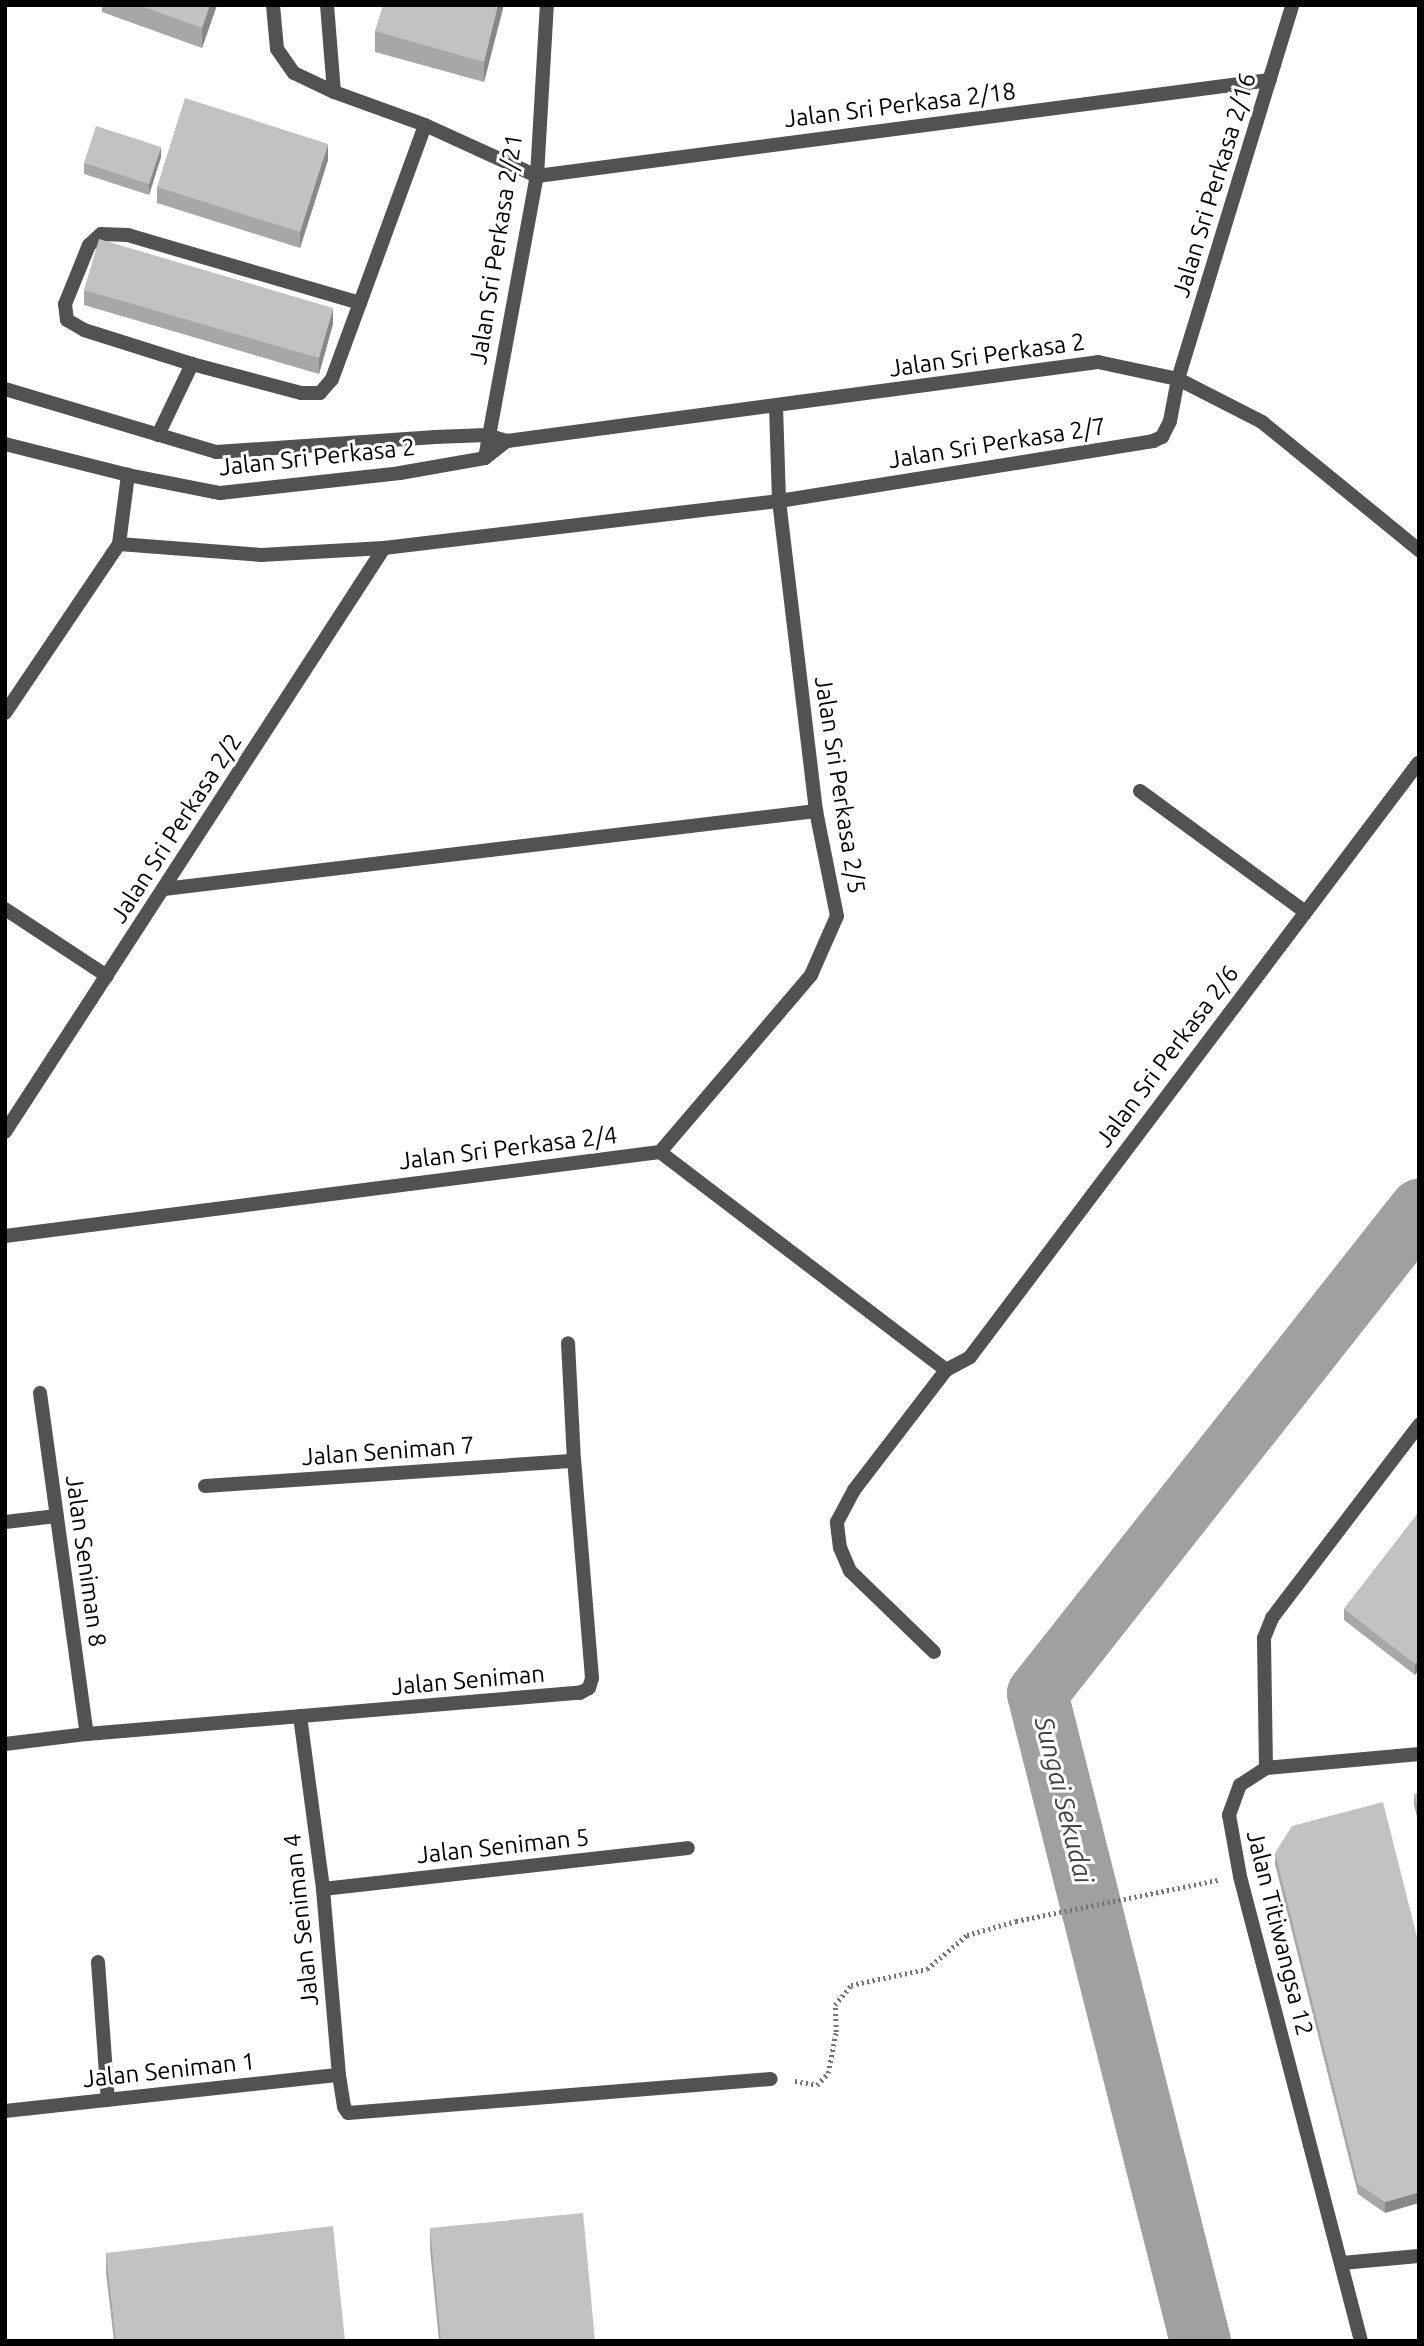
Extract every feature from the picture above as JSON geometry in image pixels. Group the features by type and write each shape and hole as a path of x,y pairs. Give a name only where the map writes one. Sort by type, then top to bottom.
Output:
{"street":[{"path":"273,5 277,49 294,73 334,92 425,125 537,176"},
{"path":"327,5 334,92"},
{"name":"Jalan Sri Perkasa 2/21","path":"485,457 537,176 547,5"},
{"name":"Jalan Sri Perkasa 2/16","path":"1178,379 1292,5"},
{"name":"Jalan Sri Perkasa 2/18","path":"537,176 1270,80"},
{"path":"360,303 128,234 101,234 89,245 65,304 67,320 84,330 192,364 300,393 320,393 331,379 360,303 425,125"},
{"name":"Jalan Sri Perkasa 2","path":"5,389 216,452 487,435 507,441 1098,362 1178,379 1262,422 1419,550"},
{"path":"158,435 192,364"},
{"name":"Jalan Sri Perkasa 2/7","path":"779,501 1153,441 1162,437 1170,421 1178,379"},
{"name":"Jalan Sri Perkasa 2/5","path":"660,1152 811,975 837,916 816,811 779,501 776,407"},
{"name":"Jalan Sri Perkasa 2","path":"5,443 128,475 220,493 400,473 485,457 507,441"},
{"path":"5,713 119,544 128,475"},
{"path":"119,544 261,555 384,548 779,501"},
{"name":"Jalan Sri Perkasa 2/2","path":"5,1132 384,548"},
{"name":"Jalan Sri Perkasa 2/6","path":"934,1652 850,1572 840,1548 837,1522 854,1490 946,1370 970,1357 1419,762"},
{"path":"1140,790 1304,911"},
{"path":"164,889 816,811"},
{"path":"5,909 107,976"},
{"path":"660,1152 946,1370"},
{"name":"Jalan Sri Perkasa 2/4","path":"5,1236 660,1152"},
{"name":"Jalan Seniman","path":"5,1744 87,1734 580,1693 589,1688 592,1678 574,1461 568,1343"},
{"name":"Jalan Seniman 8","path":"40,1393 87,1734"},
{"path":"1419,1425 1272,1618 1264,1638 1266,1768 1419,1754"},
{"name":"Jalan Seniman 7","path":"205,1486 574,1461"},
{"path":"5,1522 57,1516"},
{"name":"Jalan Seniman 4","path":"300,1716 323,1889 339,2075 344,2107 353,2115 771,2079"},
{"name":"Jalan Titiwangsa 12","path":"1266,1768 1240,1785 1229,1815 1240,1876 1361,2341"},
{"name":"Jalan Seniman 5","path":"323,1889 688,1848"},
{"path":"98,1962 108,2100"},
{"name":"Jalan Seniman 1","path":"5,2111 339,2075"},
{"path":"1342,2263 1419,2256"}],"path":[{"path":"771,2079 817,2085 828,2073 836,2032 835,2005 851,1985 927,1969 967,1935 1061,1911 1240,1876"}],"building":[{"path":"139,5 210,5 202,28"},
{"path":"383,5 498,5 484,62 375,31"},
{"path":"185,98 328,144 300,232 157,187"},
{"path":"96,126 161,147 149,184 84,163"},
{"path":"99,239 333,308 319,358 84,290"},
{"path":"1419,1512 1419,1659 1415,1664 1344,1609"},
{"path":"1419,1793 1419,1815 1414,1794"},
{"path":"1383,1802 1419,1945 1419,2192 1385,2202 1358,2184 1275,1853 1292,1826"},
{"path":"583,2213 595,2341 441,2341 430,2228"},
{"path":"333,2226 345,2341 116,2341 106,2253"}],"waterway":[{"name":"Sungai Sekudai","path":"1200,2341 1037,1693 1419,1209"}]}
